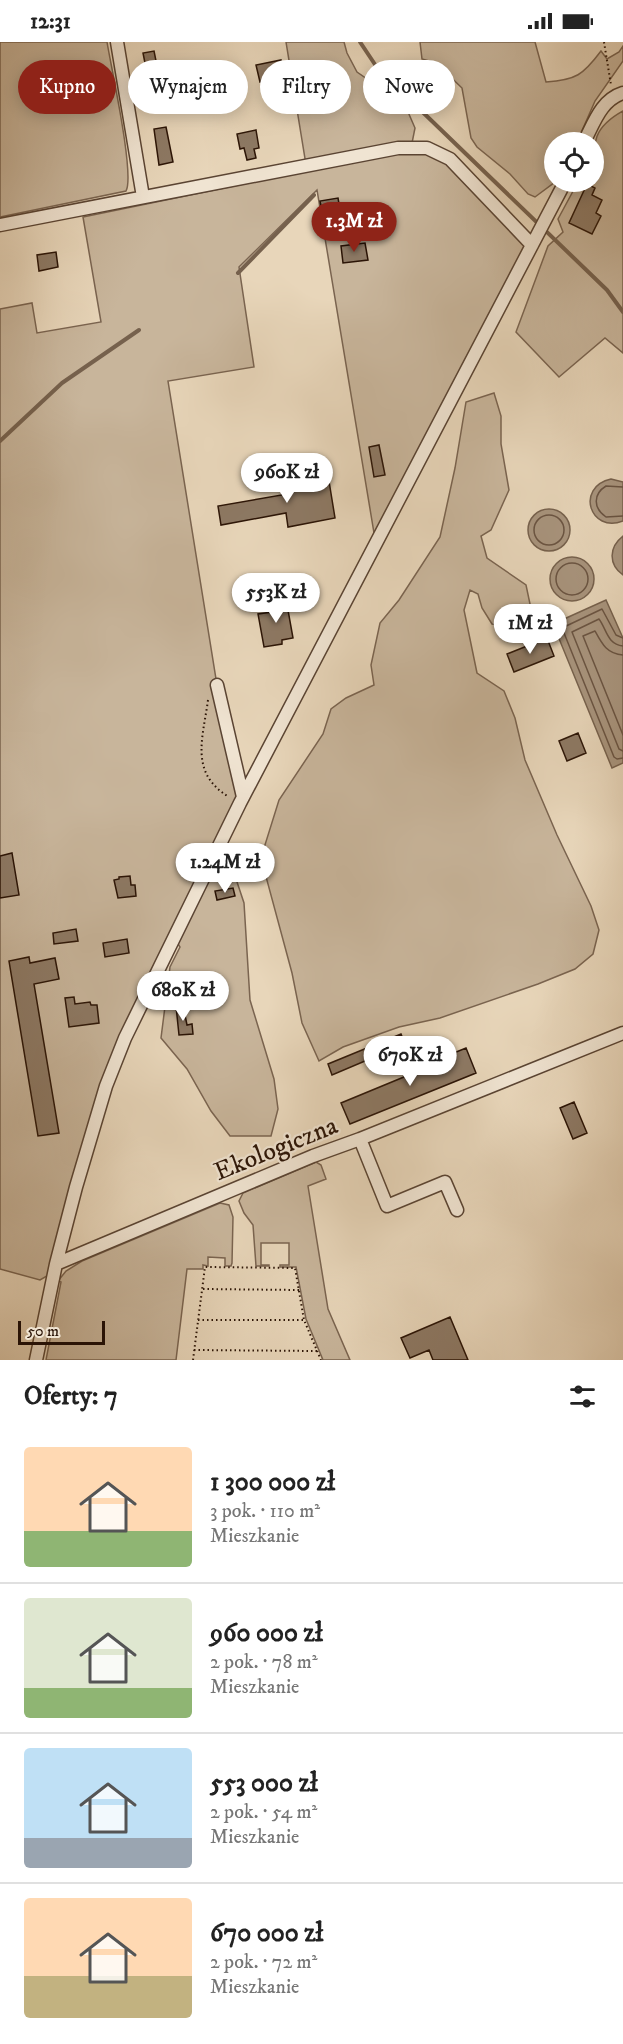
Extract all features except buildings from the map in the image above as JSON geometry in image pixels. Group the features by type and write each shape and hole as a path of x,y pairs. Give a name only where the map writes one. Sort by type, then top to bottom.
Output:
{"street":[{"path":"117,42 143,197"},
{"path":"589,132 604,105 618,95"},
{"path":"0,225 398,148 428,148 450,159 535,239"},
{"path":"36,1360 56,1264 76,1187 106,1086 125,1038 241,800 560,192"},
{"path":"217,685 241,800"},
{"path":"360,1139 623,1033"},
{"name":"Ekologiczna","path":"56,1264 313,1156 360,1139 387,1206 445,1182 457,1210"}],"path":[{"path":"604,42 618,95"},
{"path":"217,685 208,699 201,757 209,782 241,800"},
{"path":"193,1360 205,1267 295,1268 305,1320 321,1360"},
{"path":"202,1289 299,1290"},
{"path":"198,1320 305,1320"},
{"path":"194,1350 317,1351"}],"shaded area":[{"path":"0,42 107,42 110,60 18,60 18,114 116,114 116,91 125,143 128,181 126,191 0,217"},
{"path":"286,42 344,42 351,60 289,60"},
{"path":"420,42 535,42 546,82 572,78 584,71 601,51 607,59 619,52 623,46 623,61 595,101 581,132 544,132 544,190 535,197 528,194 510,174 477,147 471,138 462,88 455,81 455,60 422,59"},
{"path":"351,61 357,72 363,76 363,114 409,114 415,128 411,148 450,159 532,245 376,545 317,190 239,267 254,367 168,381 217,685 243,797 219,845 228,855 244,903 250,1000 274,1079 278,1109 271,1136 230,1136 211,1111 187,1069 161,1038 170,967 180,947 174,937 125,1038 54,1272 40,1280 0,1269 0,309 32,303 37,333 101,322 83,217 307,171 298,114 351,114"},
{"path":"623,111 623,353 605,338 559,377 516,332 548,246 563,232 558,219 573,192 604,192 604,132 599,132 612,118"},
{"path":"494,393 501,416 501,444 509,490 491,530 481,536 487,558 526,585 530,604 517,627 492,624 482,608 478,594 470,590 464,610 477,673 504,691 515,718 525,760 591,906 599,930 593,954 575,969 538,984 440,1018 399,1027 343,1047 319,1061 302,1023 292,973 265,873 264,848 279,800 323,734 331,709 346,698 374,685 371,665 380,623 399,600 440,537 466,402"},
{"path":"316,1162 321,1165 326,1179 308,1186 328,1309 350,1360 323,1360 306,1319 296,1267 280,1267 280,1265 289,1265 289,1243 261,1243 261,1265 269,1266 256,1266 253,1225 239,1201 243,1193"},
{"path":"220,1203 229,1205 233,1217 232,1263 231,1266 225,1266 225,1258 208,1257 208,1266 203,1265 203,1269 187,1269 176,1360 46,1360 61,1282 58,1281 66,1271 82,1261"}],"water":[{"path":"611,479 623,482 623,521 612,523 602,521 595,516 590,499 593,491 600,484"},
{"path":"549,509 557,510 564,515 569,522 569,538 564,545 557,550 549,551 541,550 534,545 529,538 528,530 529,522 534,515 541,510"},
{"path":"623,536 623,575 615,566 612,556 615,545"},
{"path":"572,557 587,564 594,579 587,594 572,601 557,594 550,579 557,564"},
{"path":"606,600 623,638 623,763 612,768 553,624"}],"waterway":[{"path":"360,42 378,69 607,290 623,312"},
{"path":"238,273 314,195"},
{"path":"0,441 62,383 139,330"}]}
